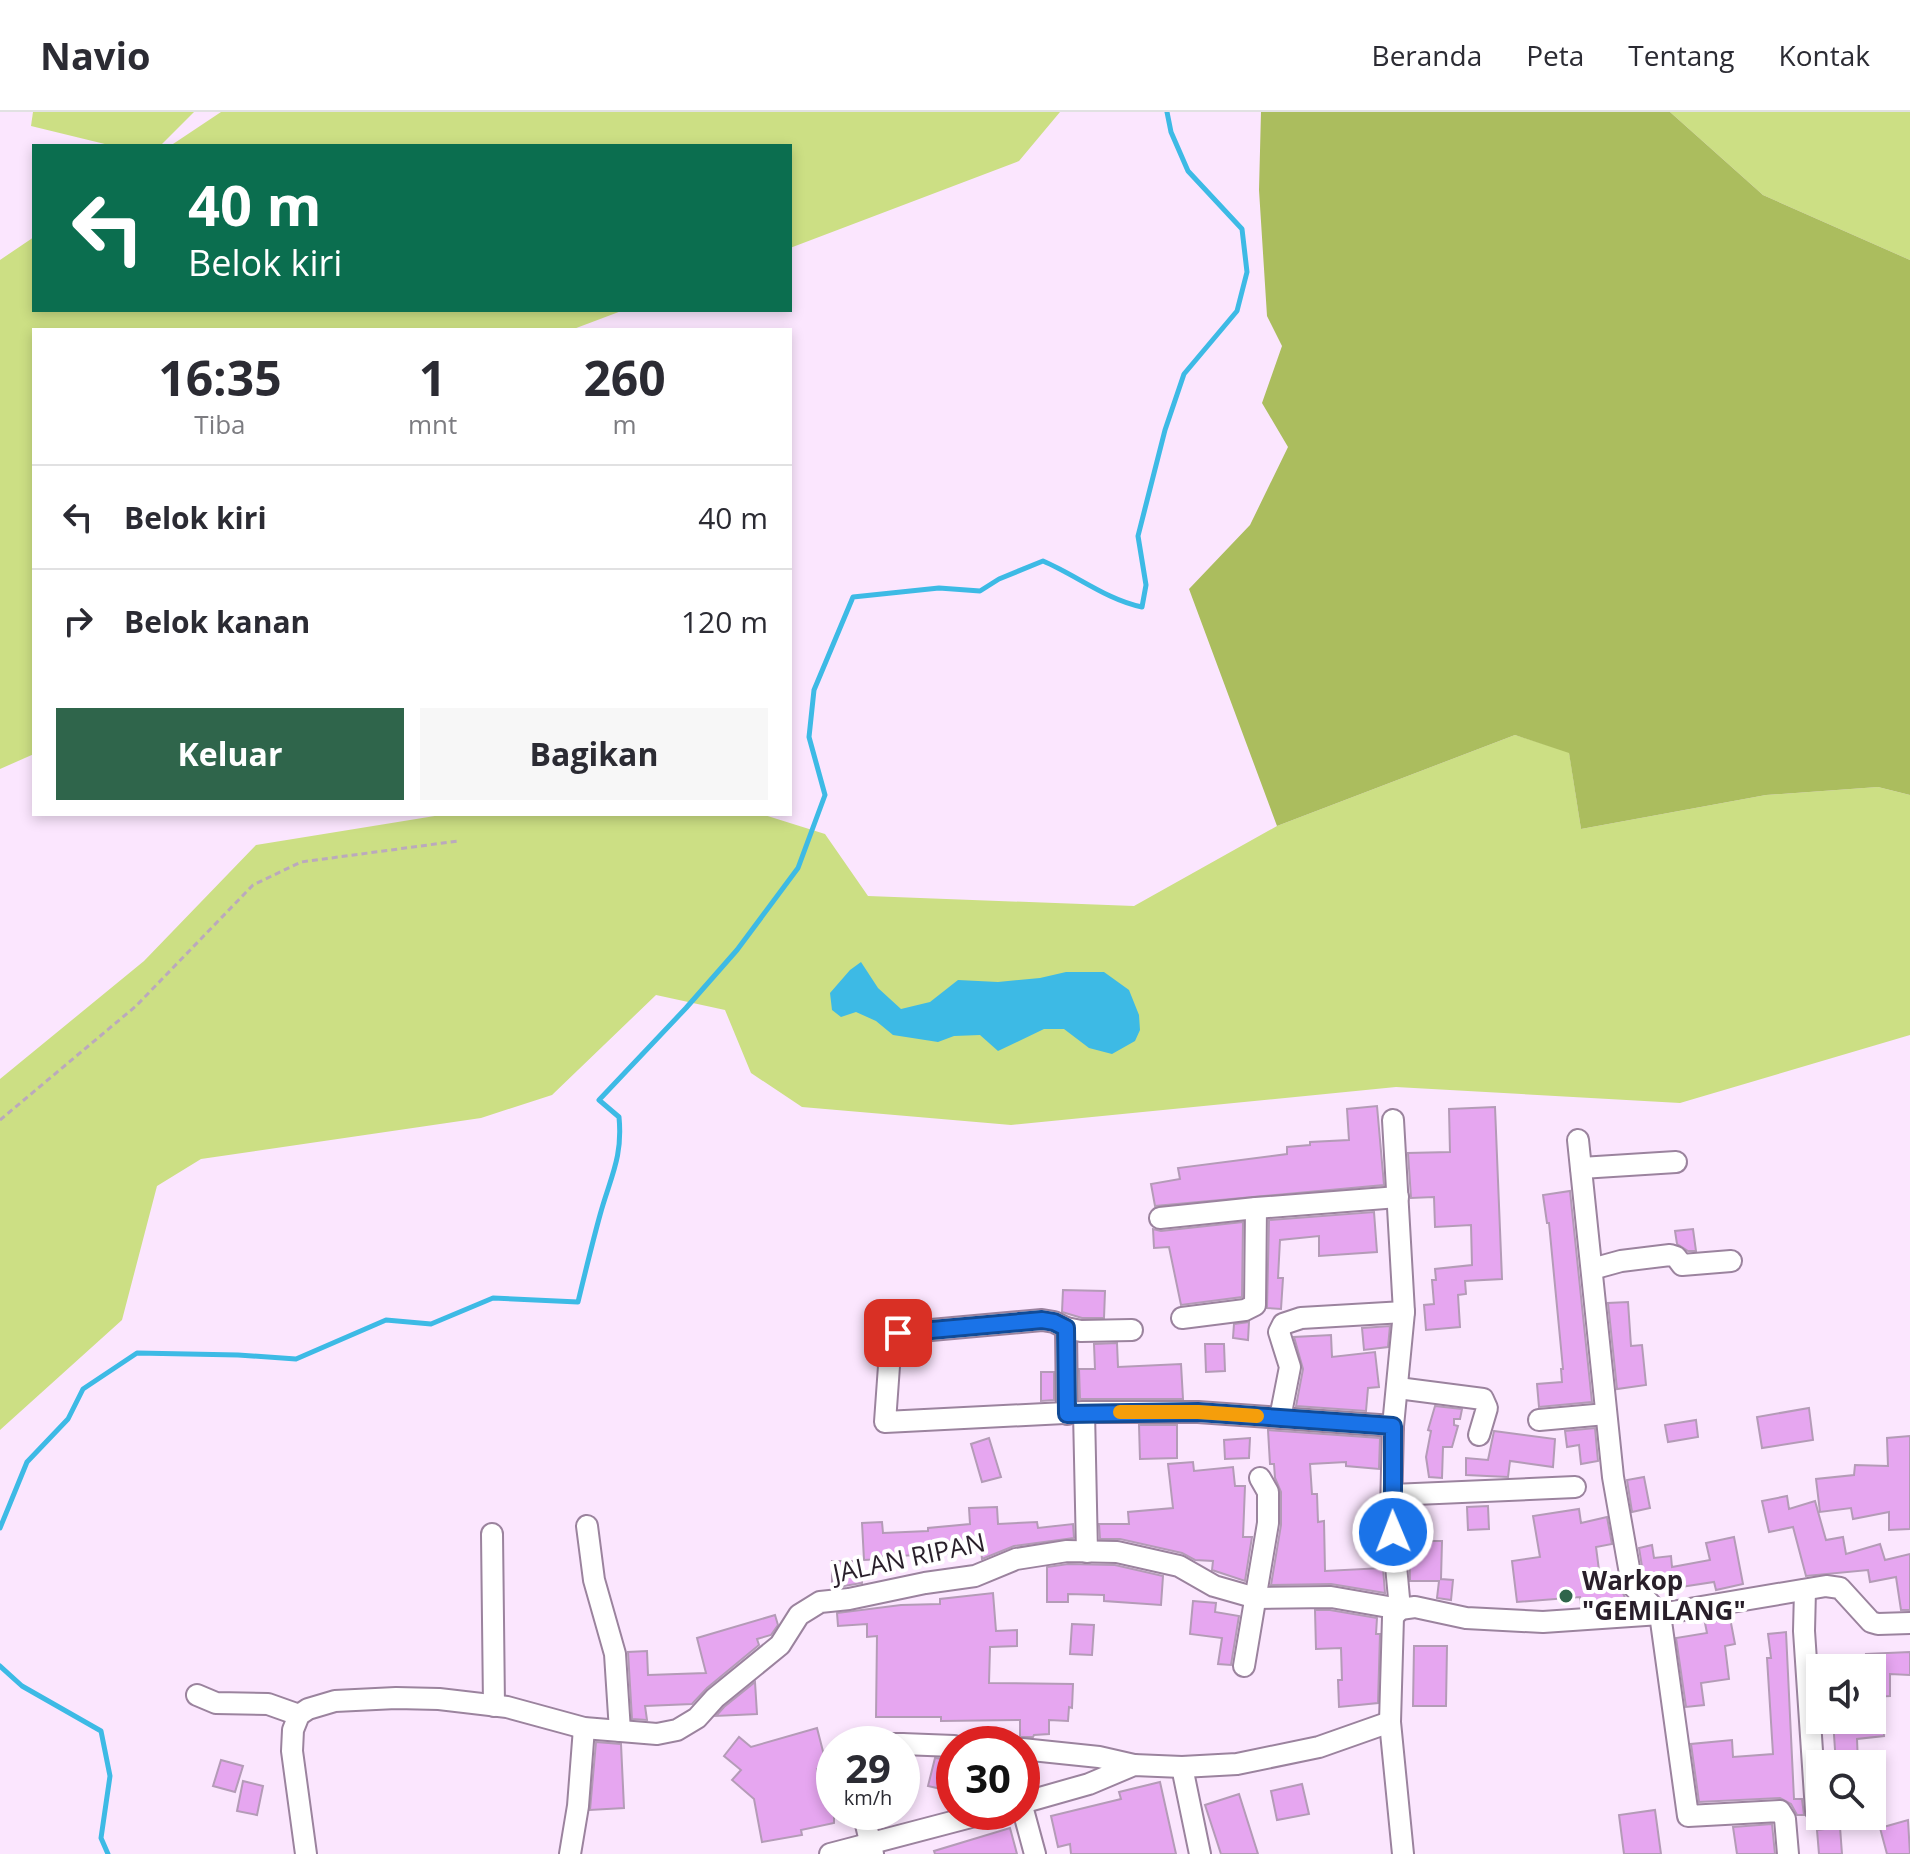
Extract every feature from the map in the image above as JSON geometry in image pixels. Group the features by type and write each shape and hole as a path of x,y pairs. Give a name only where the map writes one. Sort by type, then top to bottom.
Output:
{"street":[{"path":"1393,1120 1404,1312 1393,1426 1391,1512 1400,1609 1393,1617 1390,1722 1403,1854"},
{"path":"1578,1140 1613,1477 1632,1585 1660,1614 1688,1816 1780,1811 1785,1819 1788,1854"},
{"path":"1581,1168 1676,1162"},
{"path":"1160,1218 1398,1197"},
{"path":"1182,1318 1245,1310 1255,1305 1256,1208"},
{"path":"1592,1269 1621,1261 1670,1255 1682,1265 1731,1261"},
{"path":"1280,1418 1290,1367 1279,1332 1283,1324 1301,1318 1404,1312"},
{"path":"1132,1330 1081,1331 1042,1320 898,1333 891,1338 885,1422 1075,1413 1198,1412 1393,1426"},
{"path":"1066,1328 1087,1552"},
{"path":"1398,1388 1483,1399 1487,1408 1479,1435"},
{"path":"1539,1420 1606,1414"},
{"path":"1244,1666 1268,1512 1268,1492 1260,1478"},
{"path":"1392,1495 1575,1487"},
{"path":"587,1526 594,1580 615,1654 620,1731"},
{"path":"492,1534 494,1706"},
{"name":"JALAN RIPAN","path":"296,1723 308,1709 335,1701 396,1698 494,1706 584,1728 657,1734 677,1730 697,1718 715,1698 780,1645 799,1615 820,1602 975,1576 1016,1559 1067,1551 1117,1552 1179,1566 1214,1586 1256,1598 1331,1597 1400,1609 1415,1607 1466,1618 1543,1622 1660,1614 1826,1586 1840,1588 1871,1622 1910,1623"},
{"path":"1805,1590 1804,1631 1812,1750"},
{"path":"197,1695 216,1703 268,1704 296,1723 292,1751 306,1854"},
{"path":"1040,1751 1134,1765 1182,1767 1237,1764 1341,1741 1390,1722"},
{"path":"570,1854 578,1806 584,1728"},
{"path":"1040,1799 1134,1765"},
{"path":"1182,1767 1200,1854"},
{"path":"830,1854 872,1850 936,1829"},
{"path":"867,1830 872,1850"},
{"path":"1029,1830 1035,1854"}],"path":[{"path":"0,1120 136,1006 253,885 301,862 458,841"}],"green space":[{"path":"33,112 194,112 162,144 105,144 31,126"},
{"path":"221,112 1060,112 1019,161 792,247 792,144 173,144"},
{"path":"1261,112 1670,112 1763,195 1910,260 1910,795 1878,787 1766,795 1581,829 1569,753 1515,735 1277,826 1189,589 1250,525 1288,447 1262,403 1282,346 1267,316 1259,190"},
{"path":"1670,112 1910,112 1910,260 1763,195"},
{"path":"32,238 32,312 619,312 576,328 32,328 32,755 0,769 0,260"},
{"path":"1515,735 1569,752 1581,829 1766,795 1878,787 1910,795 1910,1035 1680,1103 1396,1087 1011,1125 802,1107 751,1073 725,1010 656,995 552,1095 481,1118 201,1159 157,1186 122,1320 0,1430 0,1079 144,961 256,845 435,816 767,816 825,834 868,896 1134,906 1277,826"}],"water":[{"path":"861,962 878,988 901,1009 930,1002 958,980 998,982 1066,972 1104,972 1129,990 1139,1015 1140,1030 1135,1041 1112,1054 1089,1048 1064,1029 1044,1029 998,1051 980,1035 954,1036 938,1042 893,1035 876,1021 856,1012 841,1017 832,1010 830,993"}],"building":[{"path":"1377,1106 1384,1185 1155,1206 1151,1184 1180,1179 1178,1168 1287,1154 1287,1147 1310,1145 1310,1142 1349,1140 1347,1109"},
{"path":"1495,1107 1502,1279 1465,1281 1466,1294 1458,1295 1460,1327 1426,1330 1424,1305 1434,1304 1432,1280 1436,1280 1435,1269 1472,1265 1471,1225 1435,1227 1434,1197 1411,1198 1408,1153 1450,1152 1449,1109"},
{"path":"1570,1191 1592,1402 1539,1407 1537,1384 1562,1382 1563,1369 1549,1223 1543,1195"},
{"path":"1374,1212 1377,1252 1319,1256 1319,1236 1280,1240 1278,1278 1283,1278 1281,1309 1267,1308 1269,1220"},
{"path":"1243,1222 1242,1297 1181,1305 1169,1247 1154,1248 1153,1229 1161,1231"},
{"path":"1693,1229 1696,1251 1688,1251 1677,1244 1675,1231"},
{"path":"1063,1290 1105,1291 1104,1318 1082,1318 1062,1312"},
{"path":"1628,1302 1631,1346 1642,1345 1646,1385 1617,1389 1608,1303"},
{"path":"1249,1322 1248,1340 1233,1338 1234,1324"},
{"path":"1390,1326 1388,1347 1364,1350 1362,1328"},
{"path":"1331,1335 1332,1357 1375,1352 1379,1387 1368,1388 1366,1411 1296,1406 1303,1369 1294,1337"},
{"path":"1117,1343 1118,1367 1181,1364 1183,1399 1080,1399 1079,1369 1095,1369 1094,1344"},
{"path":"1205,1344 1224,1344 1225,1371 1206,1372"},
{"path":"1041,1372 1054,1372 1054,1400 1041,1401"},
{"path":"1435,1406 1462,1409 1460,1419 1454,1419 1454,1425 1458,1426 1452,1447 1443,1447 1442,1478 1429,1477 1426,1457 1431,1431 1428,1430"},
{"path":"1809,1408 1813,1440 1762,1448 1757,1417"},
{"path":"1696,1420 1698,1437 1668,1442 1665,1425"},
{"path":"1139,1425 1177,1425 1177,1458 1140,1459"},
{"path":"1595,1428 1598,1461 1581,1464 1579,1445 1567,1447 1565,1431"},
{"path":"1268,1430 1380,1438 1379,1469 1346,1466 1346,1462 1310,1464 1312,1494 1317,1494 1318,1522 1324,1521 1325,1571 1383,1568 1385,1593 1331,1584 1271,1585 1281,1525 1281,1492 1275,1478 1274,1464 1270,1464"},
{"path":"1494,1431 1555,1439 1553,1467 1510,1461 1508,1477 1466,1475 1466,1458 1488,1460"},
{"path":"1910,1436 1910,1529 1889,1530 1889,1512 1853,1519 1851,1508 1820,1512 1816,1479 1854,1475 1855,1465 1888,1466 1887,1438"},
{"path":"989,1438 1001,1477 982,1482 971,1444"},
{"path":"1250,1438 1249,1458 1225,1459 1224,1440"},
{"path":"1193,1462 1194,1471 1233,1467 1235,1486 1245,1486 1243,1537 1252,1537 1245,1581 1212,1570 1213,1561 1195,1560 1182,1553 1120,1539 1100,1539 1099,1524 1129,1524 1128,1512 1173,1508 1168,1464"},
{"path":"1644,1477 1650,1508 1632,1512 1627,1480"},
{"path":"1787,1496 1789,1509 1815,1501 1826,1540 1843,1537 1846,1554 1880,1544 1885,1560 1910,1554 1910,1610 1901,1610 1896,1577 1870,1582 1868,1570 1806,1576 1793,1527 1769,1532 1762,1501"},
{"path":"1488,1506 1489,1529 1468,1530 1467,1507"},
{"path":"997,1507 998,1524 1037,1522 1038,1528 1073,1524 1074,1538 1014,1546 982,1559 981,1550 864,1560 862,1523 882,1522 883,1533 928,1531 928,1528 970,1524 969,1508"},
{"path":"1579,1509 1581,1523 1607,1517 1612,1544 1596,1547 1600,1578 1618,1582 1627,1602 1617,1600 1581,1605 1580,1597 1517,1602 1512,1561 1540,1557 1533,1516"},
{"path":"1734,1537 1743,1584 1716,1590 1714,1582 1655,1591 1644,1579 1639,1548 1652,1545 1654,1558 1671,1556 1672,1567 1710,1560 1706,1543"},
{"path":"1409,1541 1442,1541 1441,1579 1453,1580 1451,1600 1437,1598 1439,1581 1410,1581"},
{"path":"832,1561 862,1561 862,1583 832,1588"},
{"path":"1115,1565 1163,1576 1161,1605 1104,1601 1104,1595 1068,1594 1068,1602 1047,1602 1047,1567"},
{"path":"993,1593 996,1631 1017,1630 1017,1646 990,1647 989,1683 1073,1684 1068,1721 1049,1720 1049,1734 1040,1735 1040,1726 1020,1726 1020,1720 941,1721 941,1717 876,1717 877,1636 867,1637 867,1624 838,1626 837,1613 940,1604 940,1599"},
{"path":"1193,1601 1216,1603 1215,1612 1239,1616 1231,1665 1218,1664 1222,1638 1190,1634"},
{"path":"1315,1610 1377,1618 1376,1634 1380,1634 1378,1703 1339,1707 1341,1648 1316,1649"},
{"path":"775,1615 778,1625 771,1635 757,1639 759,1645 692,1704 645,1706 647,1720 632,1719 628,1652 647,1651 648,1675 706,1673 697,1638"},
{"path":"1730,1618 1735,1644 1725,1646 1729,1679 1701,1683 1704,1705 1686,1707 1676,1638 1707,1633 1705,1623"},
{"path":"1072,1624 1094,1625 1092,1655 1070,1654"},
{"path":"1786,1632 1794,1799 1802,1799 1804,1815 1797,1815 1791,1804 1780,1798 1699,1802 1691,1744 1732,1740 1733,1757 1773,1754 1768,1634"},
{"path":"1414,1646 1447,1646 1446,1706 1413,1706"},
{"path":"1910,1652 1910,1675 1890,1674 1890,1696 1886,1696 1886,1654 1866,1654"},
{"path":"755,1682 757,1714 716,1716 724,1707"},
{"path":"816,1728 816,1827 801,1830 802,1835 762,1842 754,1799 732,1780 741,1770 724,1756 739,1737 751,1747"},
{"path":"1834,1734 1884,1734 1857,1739 1857,1750 1835,1750"},
{"path":"596,1742 621,1744 624,1808 590,1810"},
{"path":"935,1758 936,1758 936,1788 928,1786"},
{"path":"221,1760 243,1766 235,1792 213,1786"},
{"path":"243,1781 263,1786 257,1815 237,1811"},
{"path":"1160,1782 1176,1854 1071,1854 1070,1844 1058,1847 1051,1816 1121,1799 1119,1792"},
{"path":"1302,1784 1309,1814 1277,1820 1271,1791"},
{"path":"1239,1794 1258,1854 1221,1854 1205,1805"},
{"path":"1655,1810 1661,1854 1624,1854 1619,1815"},
{"path":"1908,1820 1910,1854 1887,1854 1881,1830 1886,1830 1886,1826"},
{"path":"1772,1824 1775,1854 1737,1854 1733,1827"},
{"path":"1011,1830 1017,1854 935,1854 934,1851"},
{"path":"1817,1830 1840,1830 1842,1854 1819,1854"}],"waterway":[{"path":"0,1528 27,1462 68,1419 83,1389 137,1353 296,1359 386,1320 431,1324 493,1298 578,1302 619,1144 619,1117 599,1100 737,950 798,868 825,795 809,737 814,690 853,597 939,588 980,591 999,579 1043,561 1116,599 1142,607 1146,585 1138,536 1165,430 1184,374 1237,311 1247,272 1242,229 1188,171 1171,132 1167,112"},
{"path":"0,1666 22,1686 101,1731 110,1776 101,1838 108,1854"}],"slow traffic":[{"path":"1120,1412 1257,1416"}],"place":[{"name":"Warkop \"GEMILANG\"","path":"1566,1596"}],"route":[{"path":"898,1333 1042,1320 1054,1322 1066,1328 1064,1372 1067,1414 1198,1412 1393,1426 1393,1532"}]}
